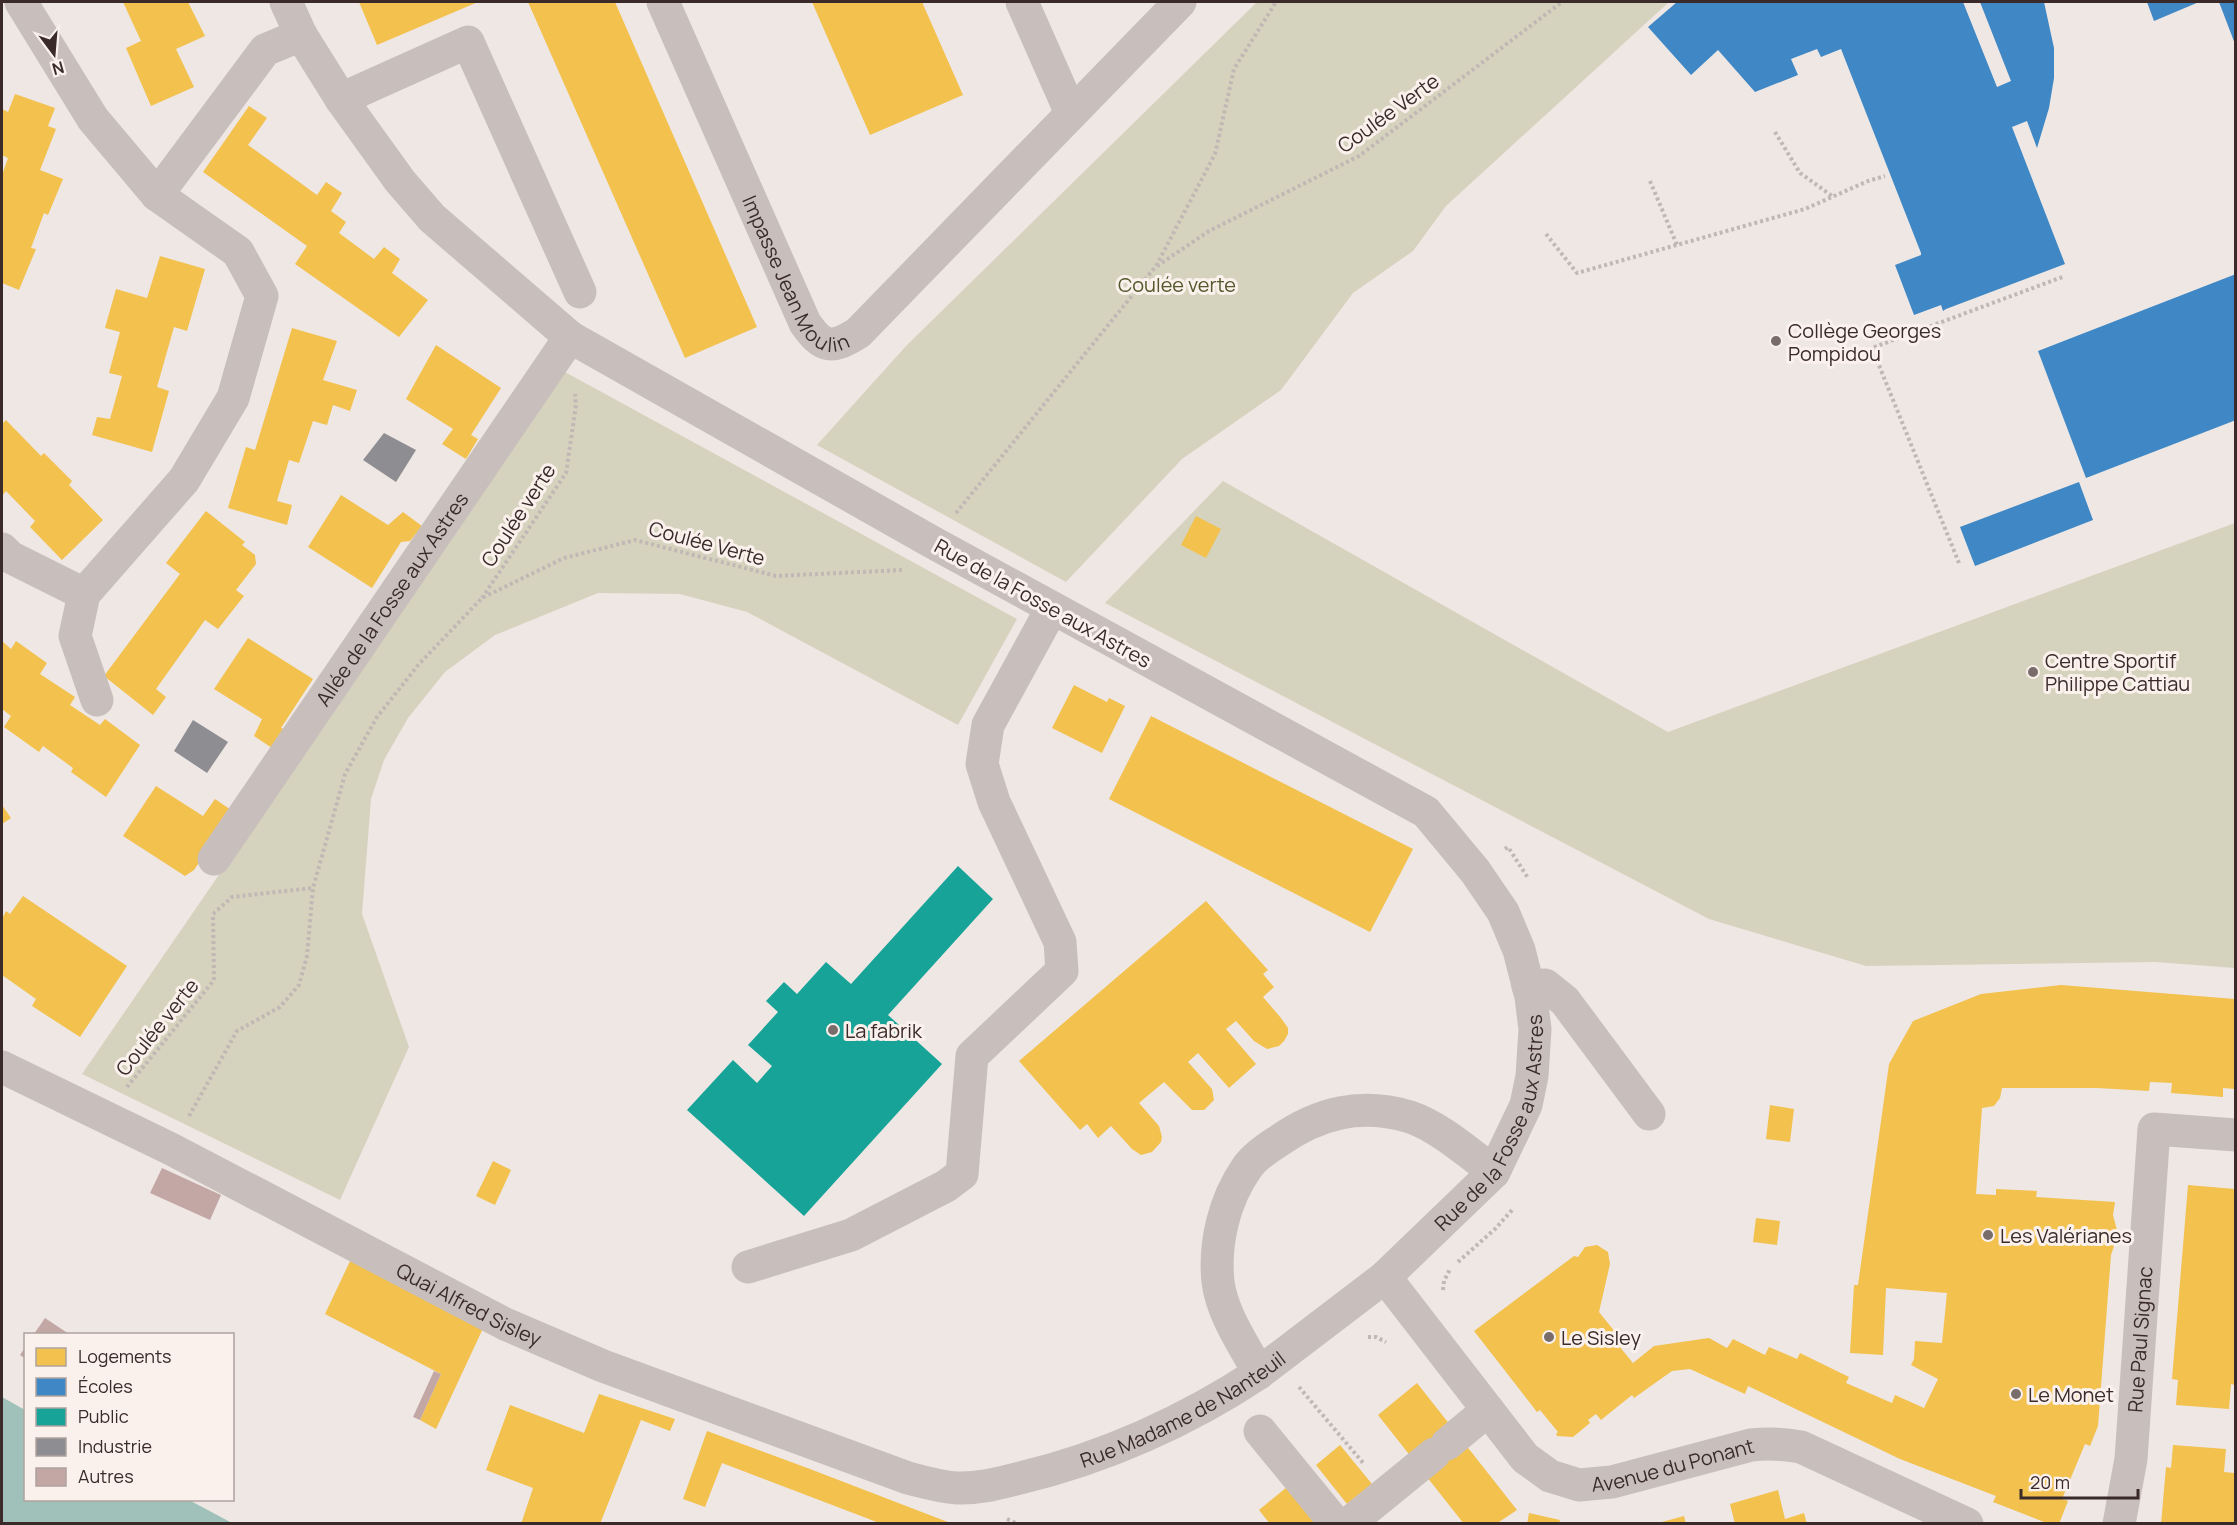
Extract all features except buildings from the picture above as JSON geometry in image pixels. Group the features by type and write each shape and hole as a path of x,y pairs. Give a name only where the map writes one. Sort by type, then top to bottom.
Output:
{"street":[{"path":"21,2 93,119 157,195 238,252 262,296 233,398 184,480 84,594 75,636 97,700"},
{"name":"Rue de la Fosse aux Astres","path":"286,2 301,35 341,99 400,181 432,218 570,338 932,542 1426,812 1475,871 1503,912 1519,950 1535,1029 1532,1076 1526,1105 1494,1172 1385,1277"},
{"name":"Impasse Jean Moulin","path":"663,2 805,323 814,336 825,344 840,344 858,333 1180,2"},
{"path":"1022,2 1071,113"},
{"path":"157,195 265,50 301,35"},
{"path":"341,99 468,42 580,292"},
{"name":"Allée de la Fosse aux Astres","path":"214,859 570,338"},
{"path":"2,549 10,557 84,594"},
{"path":"748,1267 851,1235 946,1186 962,1174 972,1056 1062,971 1060,942 994,802 982,764 988,725 1052,608"},
{"path":"1528,986 1545,985 1565,1001 1649,1114"},
{"name":"Quai Alfred Sisley","path":"2,1067 105,1115 516,1329 603,1366 908,1478 957,1488"},
{"path":"1259,1373 1226,1307 1218,1282 1218,1250 1225,1208 1247,1167 1265,1150 1294,1129 1318,1118 1346,1111 1380,1110 1412,1118 1448,1138 1494,1172"},
{"name":"Rue Paul Signac","path":"2119,1524 2131,1459 2154,1129 2235,1135"},
{"name":"Rue Madame de Nanteuil","path":"957,1488 985,1487 1041,1473 1142,1437 1237,1388 1385,1277"},
{"name":"Avenue du Ponant","path":"1385,1277 1525,1458 1551,1476 1579,1485 1612,1482 1751,1445 1785,1444 1801,1447 1951,1520"},
{"path":"1348,1524 1488,1410"},
{"path":"1260,1431 1336,1524"}],"path":[{"name":"Coulée Verte","path":"171,1149 237,1031 280,1007 299,985 307,956 313,888 345,774 377,717 419,664 482,598 564,558 635,540 776,576 910,570 1156,266 1215,154 1234,69 1276,2"},
{"name":"Coulée Verte","path":"1156,266 1209,231 1359,156 1562,2"},
{"path":"1775,132 1800,173 1833,197"},
{"path":"1546,234 1577,273 1805,209 1868,181 1885,176"},
{"path":"1650,181 1677,245"},
{"path":"1959,563 1872,348 2065,276"},
{"name":"Coulée verte","path":"482,598 566,472 576,405 575,393"},
{"name":"Coulée verte","path":"105,1115 214,980 213,914 232,897 313,888"},
{"path":"1299,1387 1388,1491"}],"green space":[{"name":"Coulée verte","path":"1257,2 1669,2 1446,206 1413,251 1353,293 1281,390 1182,459 1066,582 817,445 906,346"},
{"path":"565,372 1017,619 958,725 747,612 680,594 598,593 495,635 445,672 408,718 384,760 371,799 362,914 409,1047 340,1200 82,1074"},
{"name":"Centre Sportif Philippe Cattiau","path":"1223,481 1668,732 2235,523 2235,968 2155,962 1866,966 1709,919 1105,603"}],"water":[{"path":"2,1397 24,1409 24,1501 191,1501 232,1523 2,1523"}],"place":[{"name":"Collège Georges Pompidou","path":"1776,341"},
{"name":"Centre Sportif Philippe Cattiau","path":"2033,672"},
{"name":"La fabrik","path":"833,1030"},
{"name":"Les Valérianes","path":"1988,1235"},
{"name":"Le Sisley","path":"1549,1337"},
{"name":"Le Monet","path":"2016,1394"}]}
